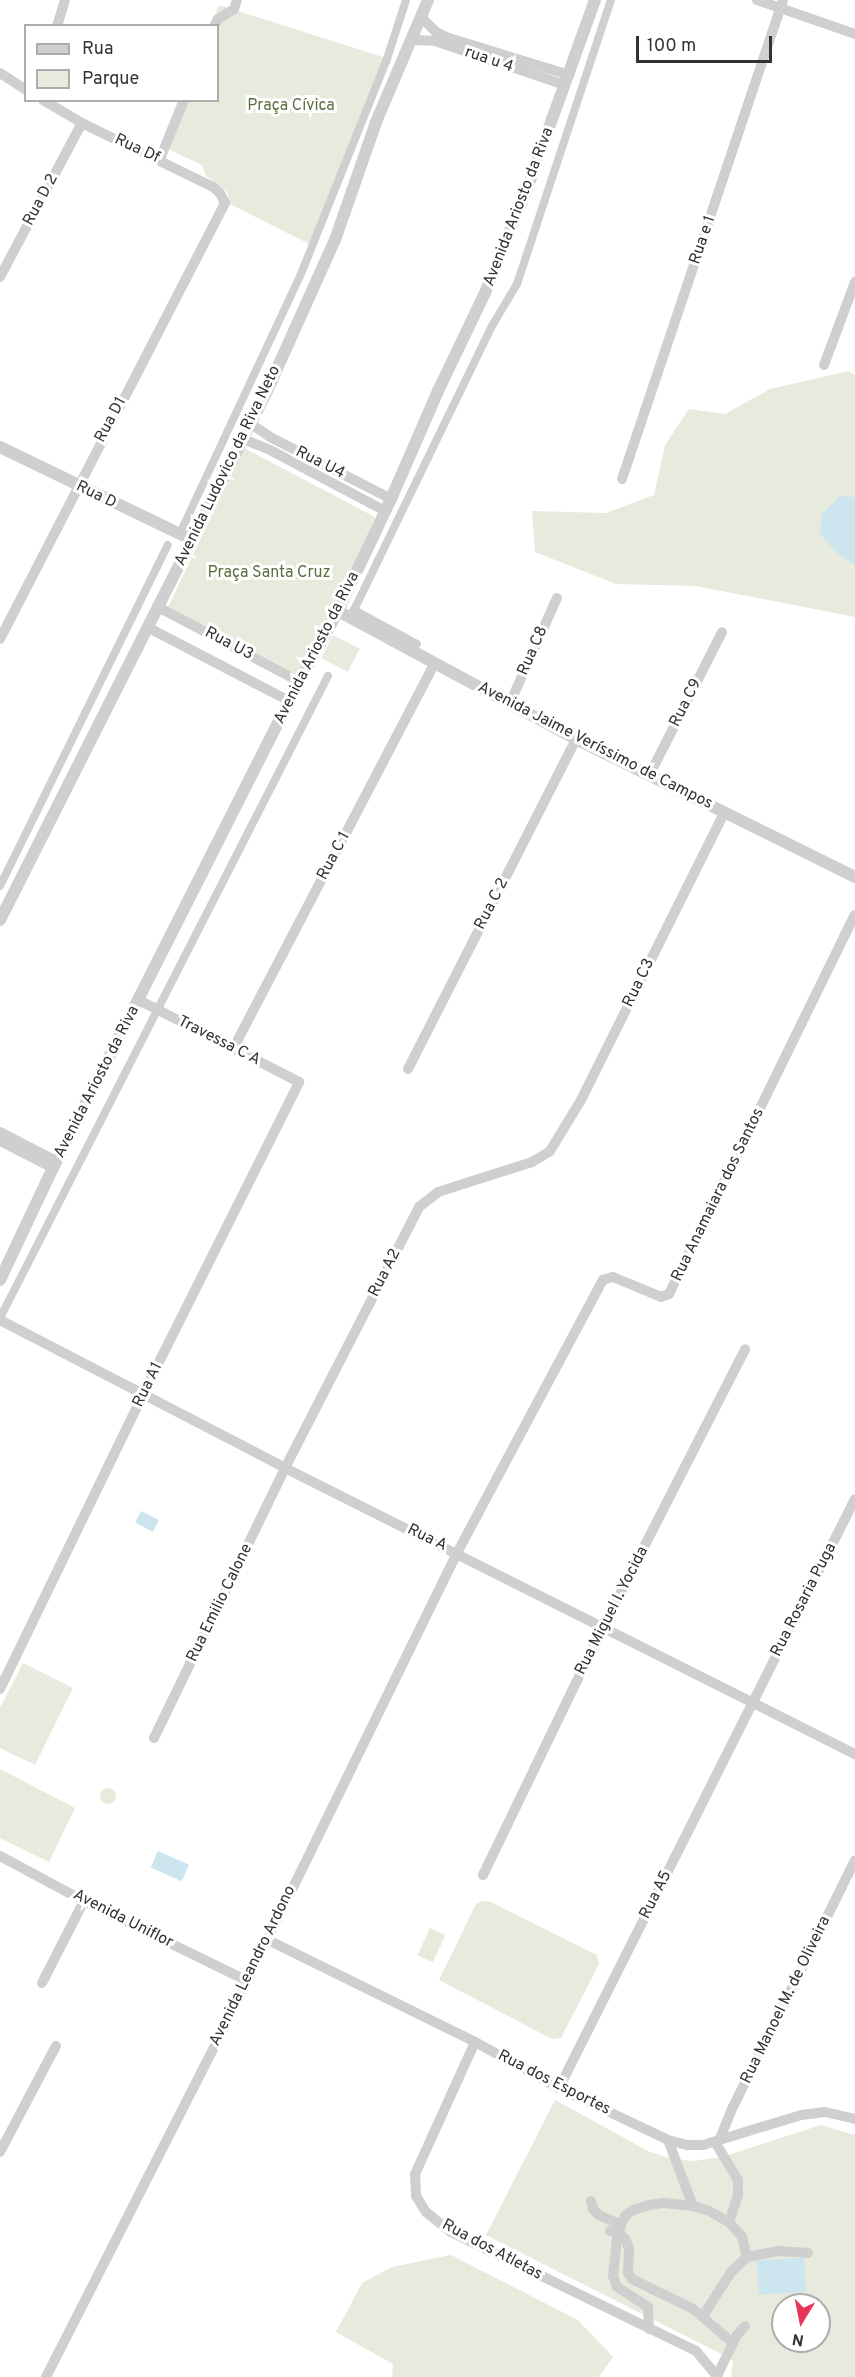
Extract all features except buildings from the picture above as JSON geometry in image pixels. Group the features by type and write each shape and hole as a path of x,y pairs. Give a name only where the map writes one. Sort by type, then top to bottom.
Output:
{"street":[{"path":"58,24 65,0"},
{"path":"182,529 301,274 386,62 406,0"},
{"name":"Avenida Ludovico da Riva Neto","path":"0,920 251,424 335,240 376,123 428,0"},
{"name":"Avenida Ariosto da Riva","path":"0,1280 54,1165 140,1000 289,701 338,611 388,505 438,391 485,293 567,80 595,0"},
{"path":"417,644 354,610 492,326 517,284 611,0"},
{"path":"757,0 782,4 855,34"},
{"path":"215,24 236,4"},
{"name":"Rua e 1","path":"622,479 782,4"},
{"name":"rua u 4","path":"422,18 436,32 449,38 567,80"},
{"name":"rua u 4","path":"412,40 435,41 567,80"},
{"path":"0,73 24,89"},
{"name":"Rua Df","path":"46,102 82,123 160,159 213,187 220,193 225,203"},
{"path":"160,159 183,102"},
{"name":"Rua D 2","path":"0,278 82,123"},
{"name":"Rua D1","path":"0,639 225,203"},
{"path":"824,365 855,282"},
{"name":"Rua U4","path":"251,424 388,505"},
{"name":"Rua U4","path":"243,440 270,450 316,475 388,505"},
{"name":"Rua D","path":"0,447 192,540"},
{"path":"316,475 323,465"},
{"path":"0,886 168,544"},
{"name":"Rua C8","path":"510,703 556,598"},
{"name":"Rua U3","path":"158,607 300,682"},
{"name":"Avenida Jaime Veríssimo de Campos","path":"338,611 576,739 855,877"},
{"name":"Rua U3","path":"147,627 289,701"},
{"name":"Rua C9","path":"650,774 722,632"},
{"name":"Rua C 1","path":"234,1049 435,663"},
{"path":"0,1319 328,676"},
{"name":"Rua C 2","path":"408,1069 576,739"},
{"name":"Rua C3","path":"550,1151 581,1100 724,813"},
{"name":"Rua Anamaiara dos Santos","path":"457,1553 603,1280 613,1277 661,1297 669,1294 855,915"},
{"name":"Travessa C A","path":"140,1000 299,1082"},
{"name":"Rua A1","path":"0,1689 143,1394 299,1082"},
{"path":"0,1132 54,1165"},
{"path":"0,1141 54,1165"},
{"name":"Rua A2","path":"285,1468 418,1207 438,1192 532,1162 550,1151"},
{"name":"Rua A","path":"0,1319 285,1468 855,1754"},
{"name":"Rua Miguel I. Yocida","path":"483,1875 603,1627 745,1349"},
{"name":"Rua Emilio Calone","path":"154,1738 285,1468"},
{"name":"Rua Rosaria Puga","path":"752,1701 855,1499"},
{"name":"Avenida Leandro Ardono","path":"46,2377 247,1981 457,1553"},
{"name":"Rua A5","path":"559,2088 752,1701"},
{"name":"Avenida Uniflor","path":"0,1856 84,1901 247,1981"},
{"name":"Rua Manoel M. de Oliveira","path":"717,2141 855,1860"},
{"path":"42,1983 84,1901"},
{"name":"Rua dos Esportes","path":"266,1939 475,2042 559,2088 668,2140 687,2145 717,2141 801,2115 825,2112 855,2119"},
{"name":"Rua dos Atletas","path":"475,2042 415,2174 416,2196 426,2212 451,2232 696,2351 717,2377"},
{"path":"0,2152 56,2046"},
{"path":"668,2140 693,2206"},
{"path":"717,2141 738,2180 738,2195 729,2222"},
{"path":"591,2201 593,2209 616,2230 629,2248 628,2273 632,2279 657,2285 683,2297 733,2343"},
{"path":"648,2329 648,2307 617,2287 613,2276 616,2230 625,2216 633,2210 664,2203 693,2206 709,2211 729,2222 742,2236 747,2257"},
{"path":"703,2316 731,2272 747,2257 779,2250 808,2253"},
{"path":"717,2377 733,2343 745,2326"}],"green space":[{"name":"Praça Cívica","path":"219,5 389,59 313,246 230,204 227,191 206,176 202,165 164,147 183,102 219,102 219,24 211,24"},
{"path":"849,371 855,375 855,617 696,586 616,584 535,552 532,511 606,513 654,495 665,445 689,409 725,414 770,389"},
{"name":"Praça Santa Cruz","path":"244,448 375,517 335,613 298,675 168,607"},
{"path":"333,635 360,649 348,672 321,658"},
{"path":"23,1663 73,1688 35,1765 0,1748 0,1708"},
{"path":"0,1769 75,1808 49,1862 0,1838"},
{"path":"108,1788 114,1790 116,1796 114,1802 108,1804 102,1802 100,1796 102,1790"},
{"path":"489,1901 597,1955 599,1964 561,2038 552,2039 439,1980 476,1904"},
{"path":"430,1928 445,1935 433,1962 417,1955"},
{"path":"555,2100 650,2152 673,2159 694,2161 722,2157 821,2125 855,2135 855,2377 731,2377 733,2360 486,2235"},
{"path":"451,2255 578,2320 613,2357 599,2377 392,2377 393,2364 336,2332 362,2283 392,2267"}],"water":[{"path":"840,496 855,497 855,565 836,552 820,534 822,514"},
{"path":"141,1511 159,1520 153,1532 135,1523"},
{"path":"158,1851 189,1865 182,1881 151,1867"},
{"path":"804,2258 806,2292 759,2294 757,2260"}]}
